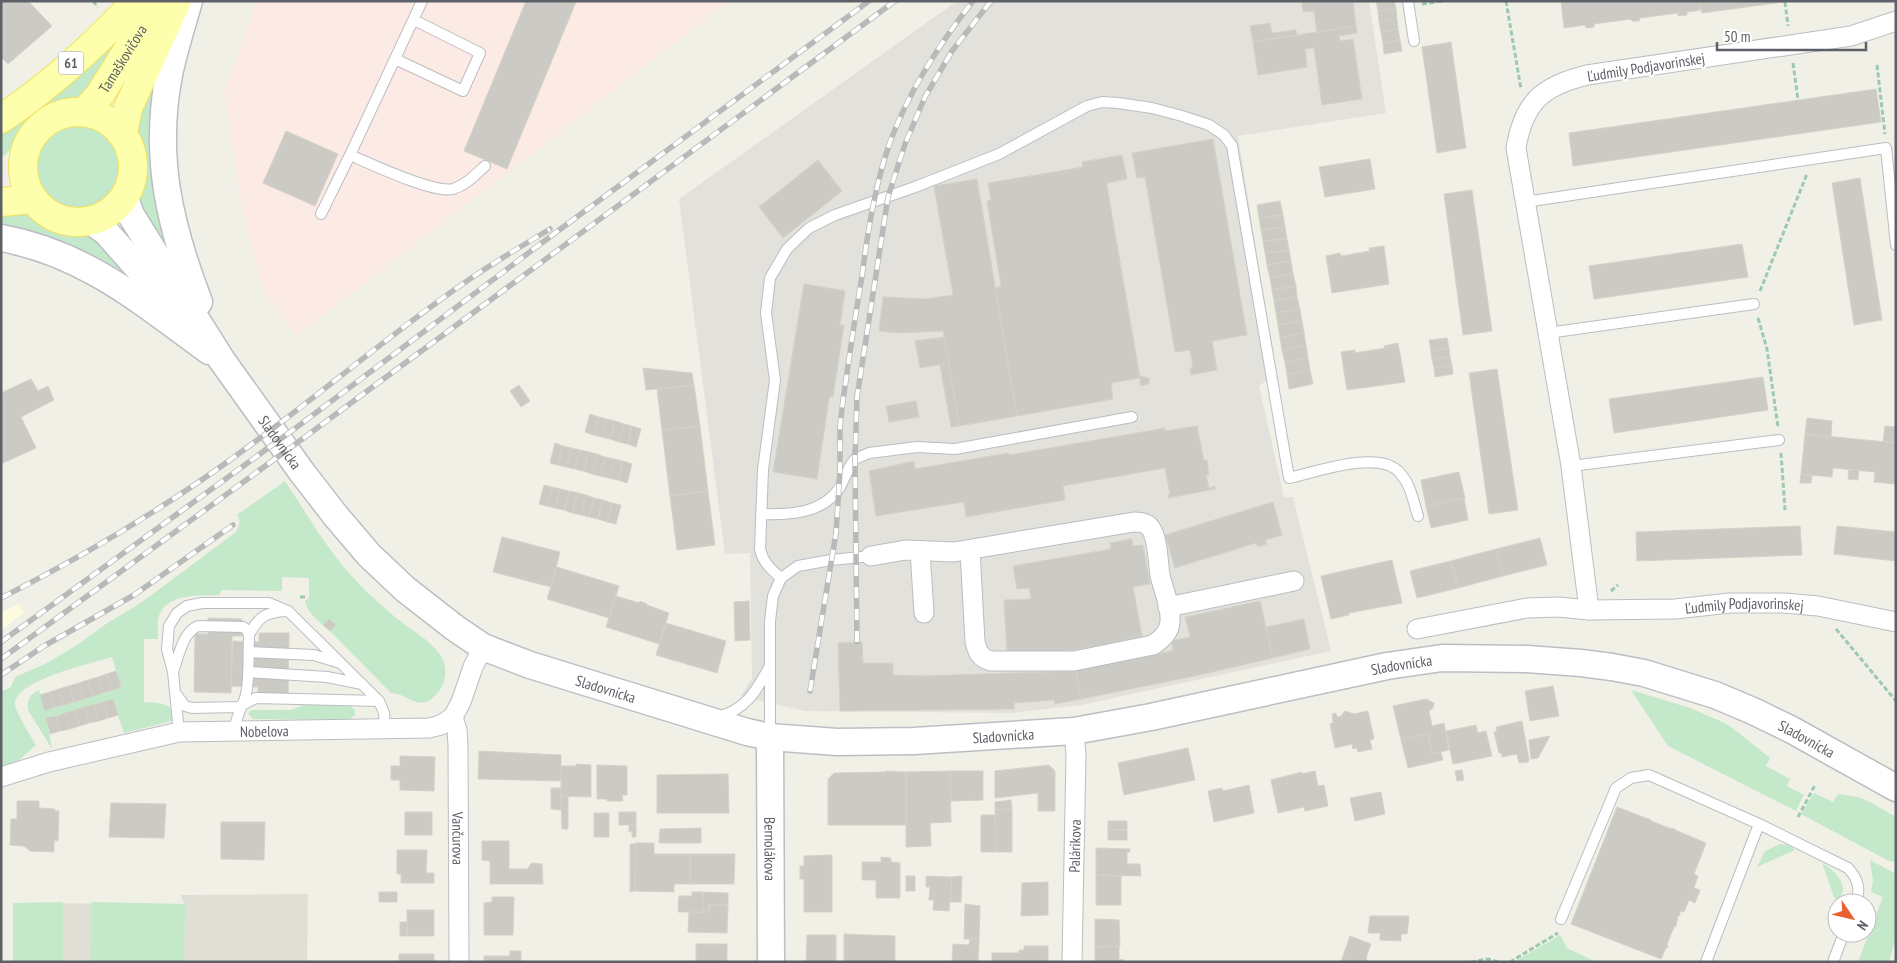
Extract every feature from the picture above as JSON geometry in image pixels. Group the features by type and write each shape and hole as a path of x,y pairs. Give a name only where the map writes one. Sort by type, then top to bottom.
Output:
{"main road":[{"name":"Tamaškovičova","path":"1,119 35,96 114,24 136,1"},
{"name":"Tamaškovičova","path":"84,112 99,96 158,1"},
{"path":"123,134 128,108 176,1"},
{"path":"84,112 99,115 112,123 123,134 131,148 134,165 132,182 125,198 116,208 92,222 75,223 59,220 44,212 33,200 26,187 23,173 12,165 38,129 51,119 67,113 84,112"},
{"path":"1,202 33,200"}],"street":[{"path":"189,1 169,76 164,118 163,166 169,207 181,254 221,359"},
{"name":"Ľudmily Podjavorinskej","path":"1589,610 1571,466 1516,148 1525,115 1535,101 1548,90 1564,81 1587,75 1851,36 1896,21"},
{"name":"Sladovnícka","path":"125,198 131,215 221,359 301,471 369,555 428,608 483,647 530,665 747,732 770,737 847,742 914,741 1074,731 1151,717 1387,666 1442,658 1527,659 1581,663 1644,673 1706,692 1753,711 1892,784"},
{"name":"Sladovnícka","path":"92,222 106,232 221,359"},
{"path":"1,238 20,241 66,257 98,273 128,291 221,359"},
{"path":"871,556 906,550 954,552 970,550 1143,522 1151,528 1154,536 1168,606 1170,621 1168,630 1162,639 1153,645 1074,661 991,661 983,659 977,652 975,642 970,550"},
{"path":"920,551 924,613"},
{"path":"1168,606 1294,581"},
{"name":"Ľudmily Podjavorinskej","path":"1417,629 1527,608 1589,610 1675,609 1730,603 1784,603 1818,606 1896,622"},
{"path":"453,717 483,647"},
{"name":"Nobelova","path":"1,777 49,762 179,732 429,728 441,725 453,717"},
{"name":"Vančurova","path":"453,717 457,730 458,745 458,962"},
{"name":"Palárikova","path":"1072,962 1076,755 1074,731"},
{"name":"Bernolákova","path":"770,737 771,962"}],"lane":[{"path":"321,214 422,1"},
{"path":"1409,4 1414,41"},
{"path":"396,59 463,91 480,52 414,20"},
{"path":"781,578 768,567 762,558 760,549 763,470 775,380 766,313 770,278 786,249 809,228 835,216 999,154 1087,106 1102,102 1152,108 1209,124 1224,135 1232,146 1289,478 1365,461 1383,462 1399,472 1410,488 1418,516"},
{"path":"1525,202 1886,148 1896,245"},
{"path":"350,155 425,186 452,189 466,183 485,166"},
{"path":"1548,333 1754,304"},
{"path":"761,514 791,514 814,509 829,501 839,488 854,459 868,453 917,448 955,450 1132,417"},
{"path":"1571,466 1779,440"},
{"path":"770,737 770,621 773,596 781,578 798,566 871,556"},
{"path":"179,732 173,672 167,649 169,626 176,613 187,606 202,603 269,603 288,611 379,701 384,713 385,728"},
{"path":"235,731 237,715 244,703 246,693 250,635 262,617 272,612 288,611"},
{"path":"173,672 186,636 192,628 198,626 243,627 250,635"},
{"path":"249,652 314,655 341,663"},
{"path":"695,717 719,717 735,712 747,703 760,685 770,665"},
{"path":"248,672 327,677 363,685"},
{"path":"174,690 185,706 192,708 238,707 256,698 379,701"},
{"path":"1561,919 1616,788 1631,778 1649,775 1759,824 1848,868 1855,876 1859,887 1858,893"},
{"path":"1706,962 1759,824"},
{"path":"1833,962 1840,943"}],"path":[{"path":"1409,4 1443,1"},
{"path":"1506,1 1525,115"},
{"path":"1785,2 1789,30"},
{"path":"1792,56 1798,100"},
{"path":"1877,65 1886,148"},
{"path":"1786,510 1779,440 1766,349 1754,304 1813,159"},
{"path":"300,597 307,596"},
{"path":"1835,628 1896,702"},
{"path":"1798,817 1815,785"},
{"path":"1510,962 1560,932 1561,919"},
{"path":"1471,962 1488,959 1498,962"}],"shaded area":[{"path":"257,1 729,1 297,336 263,291 243,211 224,93"},
{"path":"957,1 1369,1 1386,113 1238,136 1276,373 1259,386 1284,497 1293,497 1331,651 1081,705 1012,713 805,711 741,696 752,678 750,553 725,554 679,199"},
{"path":"19,604 24,613 1,630 1,612"},
{"path":"308,894 307,962 13,962 13,903 184,904 181,895"}],"green space":[{"path":"115,33 124,41 86,94 77,100 39,114 1,159 1,127"},
{"path":"159,60 168,255 144,220 138,197 144,174 144,162 135,129"},
{"path":"78,126 94,129 107,138 116,151 119,167 116,183 107,196 94,205 78,208 62,205 49,196 40,183 37,167 40,151 49,138 62,129"},
{"path":"1,209 29,211 49,225 88,234 99,239 134,276 128,280 1,230"},
{"path":"285,481 322,539 349,574 379,603 428,642 440,654 445,666 445,677 435,696 430,700 420,703 396,693 391,693 330,631 336,625 329,619 323,625 309,611 305,600 309,599 309,578 282,577 282,591 221,590 220,595 184,597 175,600 162,610 158,619 158,639 144,639 144,702 160,703 169,707 172,710 172,721 124,733 113,700 46,718 52,749 28,710 28,703 33,693 39,690 45,710 121,687 112,657 73,668 41,680 27,687 18,695 16,707 36,745 18,761 1,767 1,692 11,687 15,677 47,663 142,602 236,532 239,524 237,515"},
{"path":"1631,690 1690,708 1730,726 1770,758 1766,766 1790,779 1787,786 1804,795 1796,811 1668,746"},
{"path":"304,705 351,706 355,710 355,715 349,720 253,719 248,714 251,710 291,710"},
{"path":"1814,793 1833,802 1838,794 1858,797 1896,817 1896,862 1889,861 1801,814"},
{"path":"1780,844 1789,845 1795,850 1757,867 1765,851"},
{"path":"1870,860 1896,874 1896,936 1889,962 1858,962 1865,943 1877,943 1877,913 1883,897 1871,892 1873,881"},
{"path":"1822,863 1836,874 1842,884 1842,893 1833,893"},
{"path":"63,902 63,962 13,962 13,903"},
{"path":"92,902 185,904 184,962 91,962"},
{"path":"1560,935 1567,948 1596,962 1514,962"}],"building":[{"path":"1,1 28,1 52,26 8,64 1,57"},
{"path":"526,1 576,2 507,169 464,151"},
{"path":"1302,1 1353,1 1356,26 1317,32 1314,11 1303,12"},
{"path":"1376,1 1394,1 1396,8 1378,11"},
{"path":"1561,1 1700,1 1701,10 1687,12 1687,15 1678,16 1678,13 1640,18 1639,21 1632,21 1631,19 1594,24 1594,27 1586,28 1585,25 1564,28"},
{"path":"1700,1 1791,1 1702,13"},
{"path":"1396,8 1397,19 1379,22 1378,11"},
{"path":"1397,19 1398,29 1381,32 1379,22"},
{"path":"1270,23 1272,33 1296,30 1297,35 1253,42 1250,26"},
{"path":"1356,26 1357,33 1339,36 1340,41 1353,39 1362,99 1322,105 1314,48 1305,49 1307,67 1258,75 1253,42"},
{"path":"1398,29 1400,40 1383,43 1381,32"},
{"path":"1400,40 1402,51 1384,54 1383,43"},
{"path":"1451,42 1466,148 1437,153 1422,47"},
{"path":"1876,89 1881,122 1573,166 1569,133"},
{"path":"286,131 338,154 315,206 263,183"},
{"path":"1213,139 1247,335 1212,341 1217,370 1191,375 1190,368 1193,368 1190,350 1175,352 1145,177 1137,178 1132,153"},
{"path":"1122,155 1127,179 1107,183 1107,186 1140,378 1111,383 1113,399 1017,416 995,288 1001,286 987,201 991,200 988,183 1083,167 1082,162"},
{"path":"1370,159 1375,189 1325,197 1319,167"},
{"path":"818,160 842,191 783,238 759,207"},
{"path":"1860,178 1882,320 1854,325 1832,183"},
{"path":"977,179 1017,416 959,426 943,331 897,333 879,331 883,297 925,299 953,295 934,186"},
{"path":"1472,190 1492,331 1463,335 1444,194"},
{"path":"1280,201 1283,215 1259,218 1257,205"},
{"path":"1283,215 1285,227 1261,230 1259,218"},
{"path":"1285,227 1287,239 1263,241 1261,230"},
{"path":"1287,239 1289,250 1265,253 1263,241"},
{"path":"1742,244 1748,277 1594,299 1589,266"},
{"path":"1384,246 1389,284 1332,293 1326,256 1340,253 1341,256 1370,251 1369,248"},
{"path":"1289,250 1291,261 1267,265 1265,253"},
{"path":"1291,261 1293,273 1270,278 1267,265"},
{"path":"1293,273 1296,286 1272,290 1270,278"},
{"path":"804,284 845,291 840,325 844,325 833,397 830,396 829,399 817,479 773,472"},
{"path":"1296,286 1297,297 1274,301 1272,290"},
{"path":"1297,297 1300,309 1276,313 1274,301"},
{"path":"1300,309 1302,321 1278,325 1276,313"},
{"path":"1302,321 1304,333 1280,338 1278,325"},
{"path":"1304,333 1306,345 1282,350 1280,338"},
{"path":"944,337 949,363 920,368 915,341"},
{"path":"1447,338 1449,348 1431,351 1429,340"},
{"path":"1398,343 1405,382 1347,390 1341,352 1355,350 1355,353 1385,348 1384,346"},
{"path":"1306,345 1308,358 1285,363 1282,350"},
{"path":"1449,348 1450,357 1432,359 1431,351"},
{"path":"1450,357 1452,365 1434,368 1432,359"},
{"path":"1308,358 1310,370 1287,375 1285,363"},
{"path":"949,363 959,426 951,427 940,365"},
{"path":"1452,365 1453,374 1435,377 1434,368"},
{"path":"643,368 692,373 694,385 646,390"},
{"path":"1497,369 1518,510 1489,514 1469,373"},
{"path":"1310,370 1313,384 1289,389 1287,375"},
{"path":"1140,376 1149,378 1149,384 1140,386"},
{"path":"1763,377 1768,410 1614,433 1609,399"},
{"path":"31,379 38,391 48,386 54,400 21,417 36,448 1,464 1,393"},
{"path":"519,385 530,401 521,407 510,391"},
{"path":"694,385 700,426 662,430 657,389"},
{"path":"916,401 919,417 889,422 886,406"},
{"path":"590,414 599,417 593,435 585,432"},
{"path":"599,417 607,419 602,437 593,435"},
{"path":"1807,418 1832,421 1831,437 1805,434"},
{"path":"607,419 615,421 610,439 602,437"},
{"path":"615,421 624,424 619,442 610,439"},
{"path":"624,424 632,426 628,444 619,442"},
{"path":"632,426 641,429 636,447 628,444"},
{"path":"700,426 708,491 670,496 662,430"},
{"path":"1197,426 1204,461 1207,460 1209,475 1206,475 1209,488 1215,486 1215,489 1168,498 1168,495 1170,495 1165,468 1063,486 1065,500 966,517 964,502 876,516 869,471 914,461 915,469 1165,428 1165,431"},
{"path":"1885,426 1896,427 1896,443 1883,441"},
{"path":"1805,434 1896,443 1896,484 1874,482 1875,472 1833,468 1832,477 1801,474"},
{"path":"555,443 563,446 558,465 550,463"},
{"path":"563,446 571,448 566,467 558,465"},
{"path":"571,448 580,450 575,469 566,467"},
{"path":"580,450 589,452 583,471 575,469"},
{"path":"589,452 597,454 592,474 583,471"},
{"path":"597,454 605,457 600,476 592,474"},
{"path":"605,457 614,459 609,478 600,476"},
{"path":"614,459 623,461 618,480 609,478"},
{"path":"623,461 632,464 627,483 618,480"},
{"path":"1849,469 1859,470 1858,480 1848,479"},
{"path":"1459,472 1465,498 1426,506 1421,480"},
{"path":"1801,474 1812,476 1811,483 1800,483"},
{"path":"544,485 552,487 547,506 539,504"},
{"path":"552,487 560,489 555,508 547,506"},
{"path":"560,489 569,491 564,510 555,508"},
{"path":"569,491 578,493 572,513 564,510"},
{"path":"708,491 715,545 677,550 670,496"},
{"path":"578,493 586,495 581,515 572,513"},
{"path":"586,495 594,498 589,517 581,515"},
{"path":"594,498 603,500 598,519 589,517"},
{"path":"1464,498 1468,520 1431,528 1426,506"},
{"path":"603,500 612,503 607,522 598,519"},
{"path":"1273,502 1282,535 1265,540 1267,544 1258,547 1256,543 1175,568 1165,535"},
{"path":"612,503 621,505 616,524 607,522"},
{"path":"1800,526 1802,555 1637,561 1636,532"},
{"path":"1837,526 1896,532 1896,561 1834,554"},
{"path":"502,537 560,552 551,587 493,572"},
{"path":"1540,538 1547,565 1503,576 1496,549"},
{"path":"1132,539 1133,546 1143,545 1150,584 1133,587 1142,636 1069,651 1007,654 1004,600 1031,599 1029,588 1017,589 1013,566 1111,549 1110,543"},
{"path":"1496,549 1503,576 1458,588 1451,561"},
{"path":"1392,560 1402,603 1349,613 1349,615 1331,619 1321,576"},
{"path":"1451,561 1458,588 1417,598 1410,571"},
{"path":"557,567 619,586 609,618 547,599"},
{"path":"616,596 639,603 640,601 669,613 659,644 606,627"},
{"path":"749,601 750,640 735,641 734,602"},
{"path":"1260,601 1273,658 1081,699 1076,670 1171,651 1173,649 1171,641 1190,637 1185,617"},
{"path":"208,618 242,619 242,636 232,636 231,693 194,692 195,634 208,634"},
{"path":"329,619 336,625 330,631 323,625"},
{"path":"1304,619 1310,649 1273,658 1266,627"},
{"path":"666,623 726,641 717,673 656,655"},
{"path":"259,633 289,633 288,697 258,697 258,687 231,686 233,641 259,642"},
{"path":"862,642 863,663 893,663 893,675 921,676 1076,671 1081,699 1055,704 1054,700 1014,703 1014,709 840,711 838,643"},
{"path":"116,671 121,687 112,690 107,674"},
{"path":"107,674 112,690 102,693 98,677"},
{"path":"98,677 102,693 93,696 88,680"},
{"path":"88,680 93,696 84,699 79,683"},
{"path":"79,683 84,699 74,702 69,686"},
{"path":"69,686 74,702 64,705 59,689"},
{"path":"1553,686 1559,716 1530,721 1525,691"},
{"path":"59,689 64,705 55,707 50,692"},
{"path":"50,692 55,707 45,711 40,695"},
{"path":"113,699 118,715 108,718 104,702"},
{"path":"1426,699 1434,703 1433,708 1429,711 1432,726 1444,723 1449,750 1432,754 1428,734 1401,740 1393,706"},
{"path":"104,702 108,718 99,721 94,705"},
{"path":"94,705 99,721 89,723 84,707"},
{"path":"84,707 89,723 79,726 75,710"},
{"path":"75,710 79,726 70,729 65,713"},
{"path":"1345,711 1354,714 1368,711 1374,739 1370,740 1372,749 1358,752 1357,748 1353,749 1352,744 1335,748 1330,724 1333,723 1332,714 1336,713 1337,717 1341,716"},
{"path":"65,713 70,729 60,731 56,716"},
{"path":"56,716 60,731 50,734 46,718"},
{"path":"1522,721 1529,760 1528,762 1519,763 1517,754 1502,757 1501,753 1499,753 1494,732 1497,731 1496,727"},
{"path":"1476,725 1478,733 1486,731 1492,756 1453,764 1446,731"},
{"path":"1428,734 1432,754 1441,752 1443,760 1408,768 1401,740"},
{"path":"1550,736 1538,758 1531,759 1529,740"},
{"path":"1188,748 1195,780 1124,795 1118,763"},
{"path":"479,751 561,755 561,781 478,779"},
{"path":"400,756 435,757 434,791 400,790 400,780 391,780 391,766 400,766"},
{"path":"576,764 591,765 591,797 561,796 561,766 576,766"},
{"path":"597,765 627,766 627,795 622,795 623,801 597,799"},
{"path":"1049,765 1055,771 1055,811 1038,811 1038,793 995,798 995,771"},
{"path":"1462,770 1464,780 1457,781 1455,771"},
{"path":"950,771 983,771 983,800 951,801"},
{"path":"950,771 951,822 930,823 931,846 906,847 906,772"},
{"path":"1315,771 1318,786 1324,785 1328,806 1305,811 1304,807 1278,813 1271,780 1302,772 1302,774"},
{"path":"906,772 906,825 828,825 828,779 834,773"},
{"path":"728,774 729,813 657,813 657,775"},
{"path":"1249,785 1254,813 1214,822 1208,791 1222,788 1223,791"},
{"path":"551,788 561,788 561,810 551,809"},
{"path":"1381,792 1385,814 1355,821 1350,798"},
{"path":"561,796 568,796 568,829 562,829"},
{"path":"1011,800 1012,809 995,810 995,802"},
{"path":"17,801 39,801 39,808 59,811 58,841 54,840 54,852 30,851 24,846 10,845 11,819 17,819"},
{"path":"111,803 166,804 164,838 109,837"},
{"path":"1617,807 1672,829 1674,828 1706,843 1694,874 1698,876 1694,888 1700,890 1695,903 1689,900 1684,912 1680,911 1676,926 1667,944 1668,947 1661,959 1571,924"},
{"path":"1012,809 1012,852 996,852 995,810"},
{"path":"405,812 432,812 432,835 405,835"},
{"path":"619,812 636,812 636,825 619,825"},
{"path":"594,813 609,813 609,837 594,837"},
{"path":"981,815 995,815 996,852 981,852"},
{"path":"1108,821 1127,821 1127,830 1108,830"},
{"path":"221,822 265,822 264,860 221,859"},
{"path":"629,825 636,825 636,837 632,837 632,831 629,832"},
{"path":"701,828 701,843 659,843 660,829"},
{"path":"1108,830 1127,830 1127,840 1108,840"},
{"path":"482,841 509,841 509,869 527,869 532,863 542,864 543,884 490,884 490,861 482,860"},
{"path":"635,843 635,891 630,892 630,844"},
{"path":"636,843 654,843 654,854 690,854 690,884 674,884 674,892 635,891"},
{"path":"1096,848 1130,849 1130,852 1127,852 1127,864 1140,864 1141,876 1096,875"},
{"path":"397,850 427,850 426,873 434,873 434,883 401,883 401,874 397,874"},
{"path":"690,854 735,854 734,884 690,884"},
{"path":"832,855 832,912 804,912 804,879 800,879 800,866 804,866 804,856"},
{"path":"881,857 891,858 891,862 900,863 900,898 876,898 876,880 862,880 862,862 881,862"},
{"path":"1096,875 1121,876 1121,905 1096,905"},
{"path":"906,876 915,876 915,891 906,891"},
{"path":"926,876 952,877 949,911 933,910 934,900 929,900 930,887 926,887"},
{"path":"962,876 961,902 950,902 952,877"},
{"path":"1048,882 1048,915 1021,916 1022,883"},
{"path":"379,892 397,892 397,902 379,902"},
{"path":"692,892 703,892 703,912 678,912 679,896 692,896"},
{"path":"703,892 728,893 728,905 709,905 709,912 703,912"},
{"path":"492,897 514,897 513,935 484,935 484,903 492,902"},
{"path":"965,904 980,906 979,939 964,939"},
{"path":"709,905 728,905 727,933 688,932 689,912 709,912"},
{"path":"407,910 434,910 434,936 407,936"},
{"path":"1370,916 1409,916 1407,934 1401,934 1401,941 1380,940 1380,933 1368,933"},
{"path":"1095,919 1119,920 1120,946 1095,947"},
{"path":"400,922 407,922 407,936 400,936"},
{"path":"844,934 895,936 895,962 844,962"},
{"path":"807,935 836,935 836,962 806,962"},
{"path":"1350,936 1371,944 1366,958 1368,962 1341,962"},
{"path":"970,939 979,939 978,962 952,962 953,944 969,945"},
{"path":"696,944 727,944 727,962 696,962"},
{"path":"1024,946 1048,946 1048,962 992,962 992,953 1019,953 1019,950 1024,950"},
{"path":"1119,946 1119,960 1123,959 1123,962 1095,962 1095,947"},
{"path":"510,951 521,951 521,962 484,962 484,956 510,956"},
{"path":"399,954 434,954 434,962 399,962"}],"railway":[{"path":"1,642 297,427 869,1"},
{"path":"1,659 895,1"},
{"path":"810,691 836,533 840,471 840,426 843,400 876,191 890,142 906,104 937,51 973,1"},
{"path":"857,642 855,459 857,397 888,197 905,144 925,97 952,51 991,1"},
{"path":"1,598 100,544 195,485 440,300 487,267 550,229"},
{"path":"1,675 44,646 134,595 233,525"}]}
